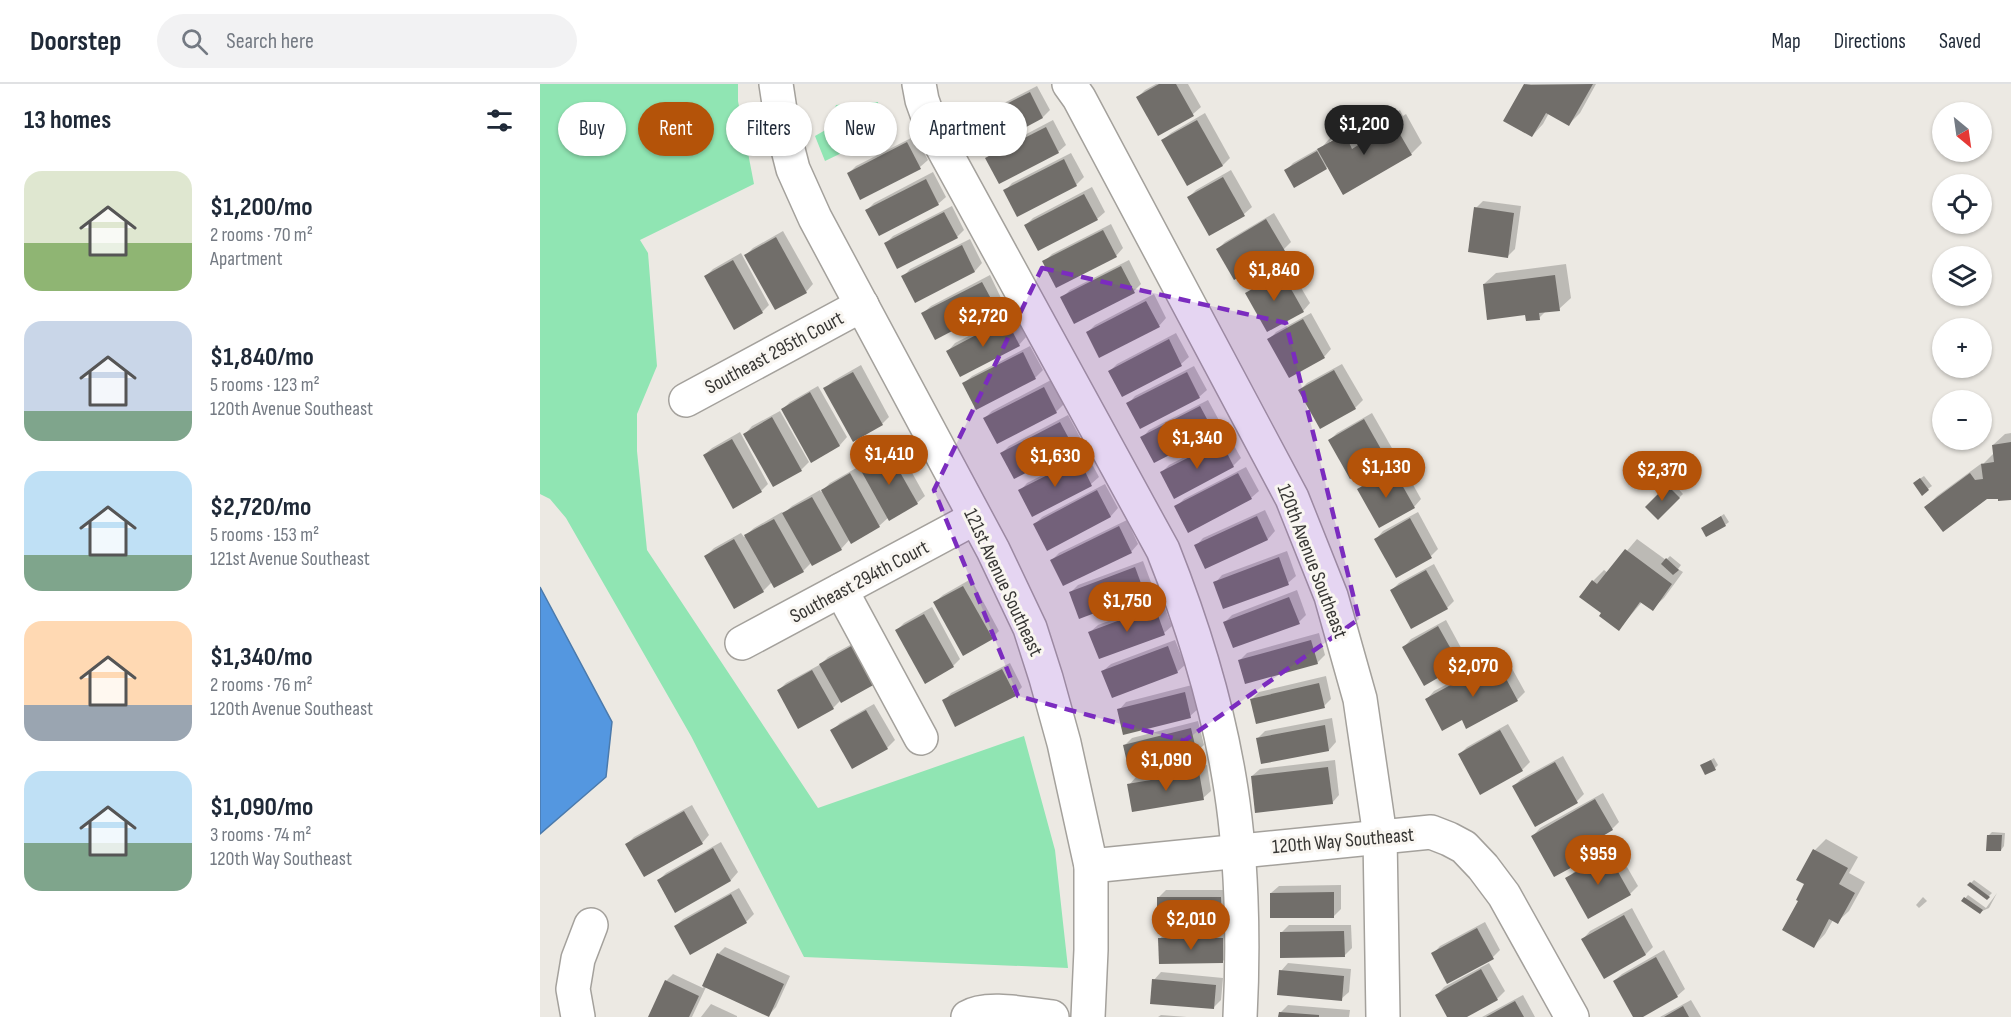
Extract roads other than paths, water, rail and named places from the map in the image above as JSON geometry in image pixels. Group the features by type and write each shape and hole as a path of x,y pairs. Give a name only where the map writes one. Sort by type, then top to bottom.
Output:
{"street":[{"name":"121st Avenue Southeast","path":"776,84 783,130 793,169 815,218 975,518 1030,628 1065,743 1091,866 1088,1017"},
{"path":"919,84 932,128 1163,550 1185,606 1211,695 1229,777 1238,851 1242,972 1240,1017"},
{"name":"120th Avenue Southeast","path":"1069,84 1079,98 1292,498 1331,596 1360,699 1380,836 1383,1017"},
{"name":"Southeast 295th Court","path":"686,400 862,305"},
{"name":"Southeast 294th Court","path":"742,643 975,518"},
{"path":"841,590 921,738"},
{"name":"120th Way Southeast","path":"1091,866 1431,832 1449,838 1464,847 1483,867 1504,895 1572,1017"},
{"path":"578,1017 573,989 578,959 591,925"},
{"path":"968,1017 973,1014 998,1011 1052,1017"}],"water":[{"path":"540,587 612,722 606,777 540,834"}]}
